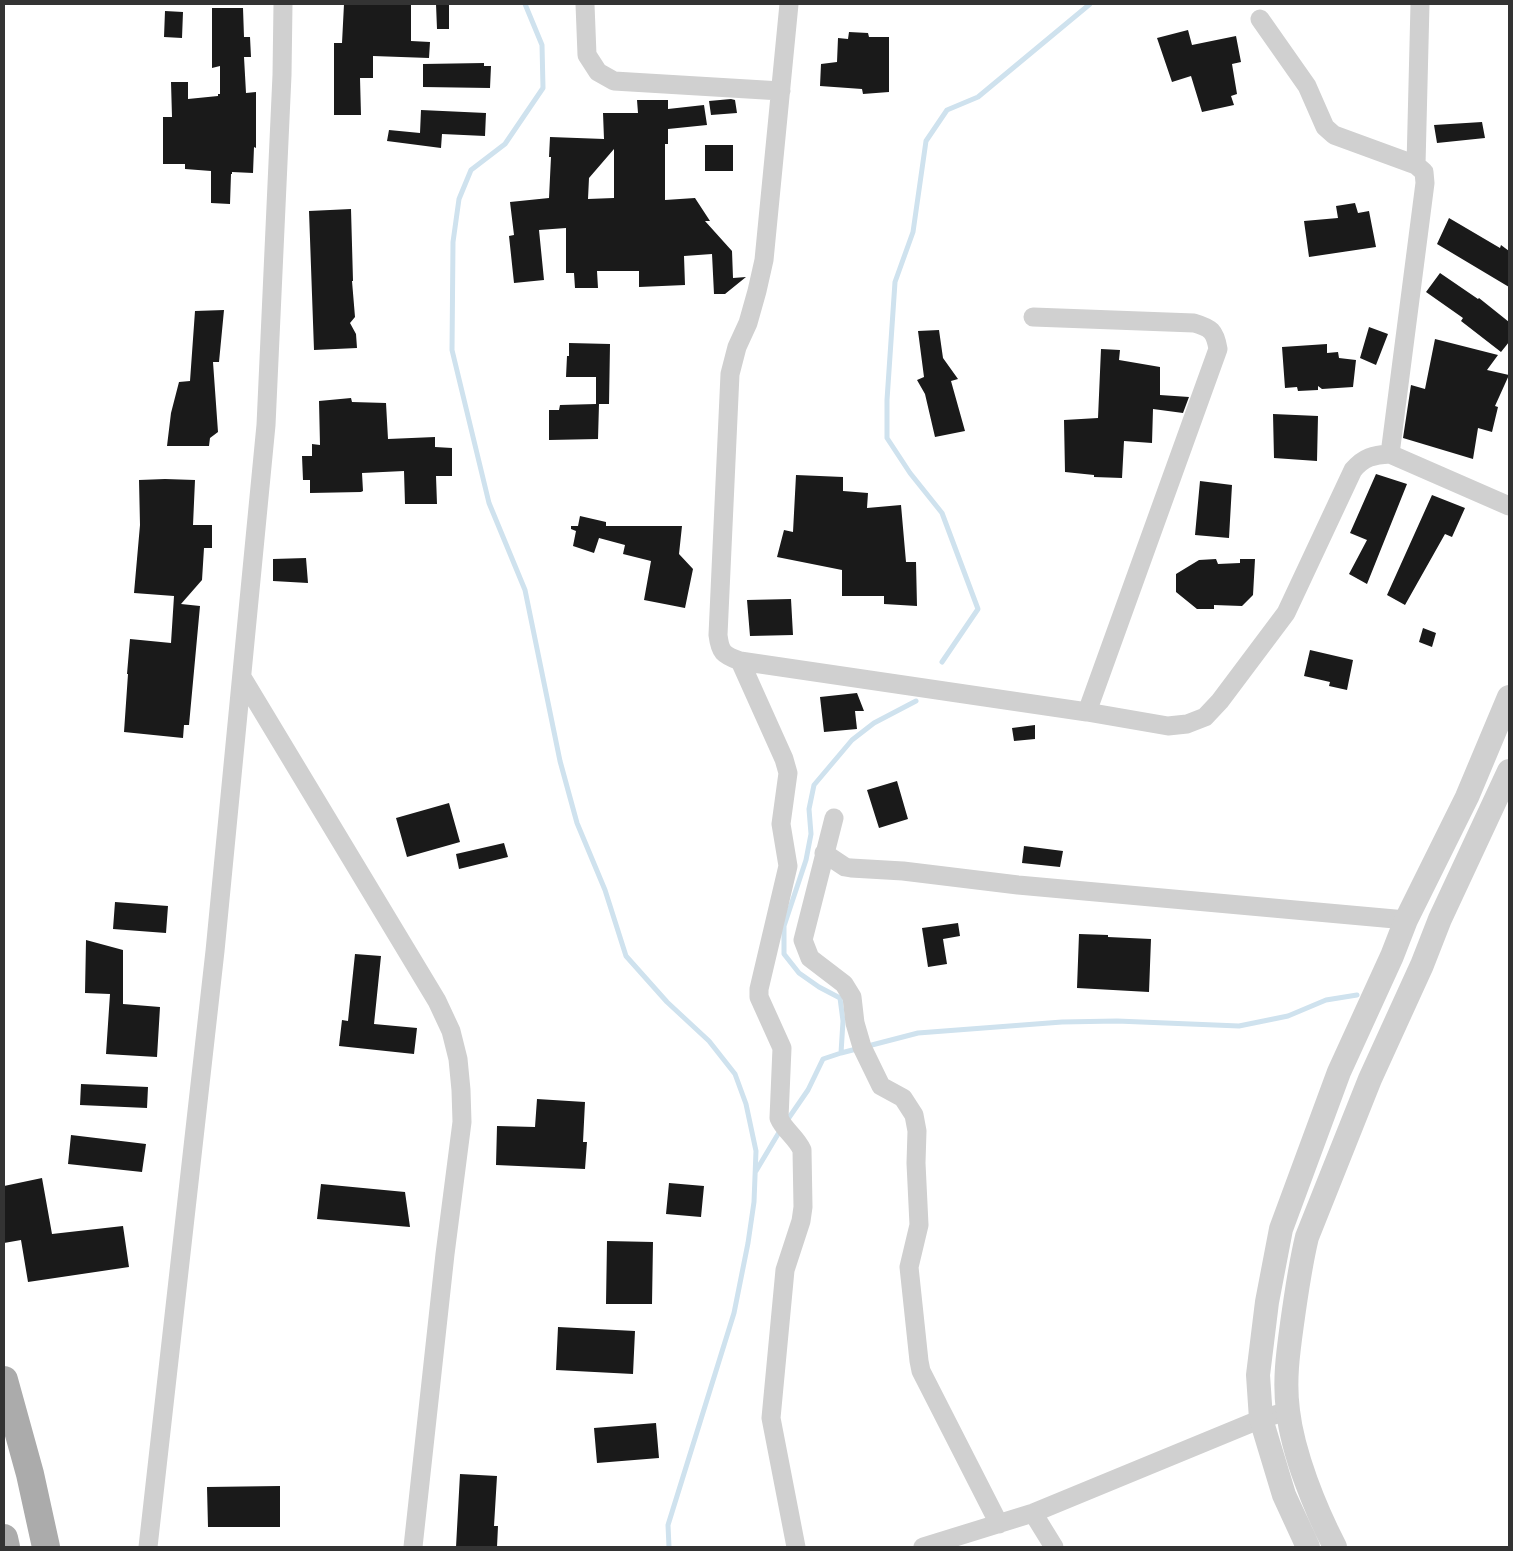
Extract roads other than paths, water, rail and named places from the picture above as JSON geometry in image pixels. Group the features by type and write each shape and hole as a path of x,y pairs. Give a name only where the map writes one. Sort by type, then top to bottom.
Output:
{"main road":[{"path":"4,1380 30,1474 46,1547"},
{"path":"4,1538 6,1547"}],"street":[{"path":"148,1547 215,951 243,679 266,425 282,85 283,4"},
{"path":"585,4 587,55 598,72 614,81 781,91"},
{"path":"788,4 764,260 753,307 737,347 730,374 718,635 720,648 726,656 740,661 1087,712 1168,726 1187,724 1205,717 1220,701 1286,614 1353,470 1361,461 1377,455 1390,454 1509,506"},
{"path":"1416,165 1420,4"},
{"path":"1260,19 1307,86 1325,127 1334,135 1416,165 1424,172 1390,454"},
{"path":"1033,317 1194,323 1208,327 1216,336 1218,349 1087,712"},
{"path":"740,661 784,759 788,773 781,824 788,866 759,989 759,997 782,1048 779,1118 783,1127 799,1143 802,1150 802,1214 785,1270 771,1418 796,1547"},
{"path":"243,679 437,1001 451,1031 458,1058 462,1122 445,1254 413,1547"},
{"path":"1308,1547 1284,1495 1261,1420 1258,1375 1267,1302 1280,1228 1340,1072 1406,920 1466,797 1509,697"},
{"path":"1335,1547 1308,1483 1294,1442 1288,1411 1286,1373 1296,1291 1308,1238 1370,1079 1422,965 1440,919 1509,771"},
{"path":"834,818 803,940 810,958 844,984 852,997 854,1023 862,1047 882,1086 903,1098 914,1115 917,1132 916,1164 919,1225 909,1267 921,1371 998,1524"},
{"path":"824,853 845,867 851,868 903,871 1018,885 1406,920"},
{"path":"923,1547 1033,1513 1261,1420 1288,1411"},
{"path":"1033,1513 1054,1547"}],"waterway":[{"path":"525,4 542,45 543,88 505,144 471,170 459,199 453,242 452,350 489,503 525,590 560,761 577,823 605,890 626,956 667,1002 709,1041 735,1074 746,1104 756,1151 754,1202 734,1313 668,1525 669,1547"},
{"path":"942,662 978,609 942,513 910,473 887,438 887,400 895,282 913,232 926,141 947,110 978,97 1090,4"},
{"path":"841,1053 843,1021 840,998 819,987 799,973 784,954 784,926 806,860 811,834 809,809 814,785 852,740 874,723 916,701"},
{"path":"786,1122 808,1090 823,1059 918,1033 1062,1022 1117,1021 1239,1026 1288,1016 1326,1000 1357,995"},
{"path":"756,1171 781,1129"}]}
